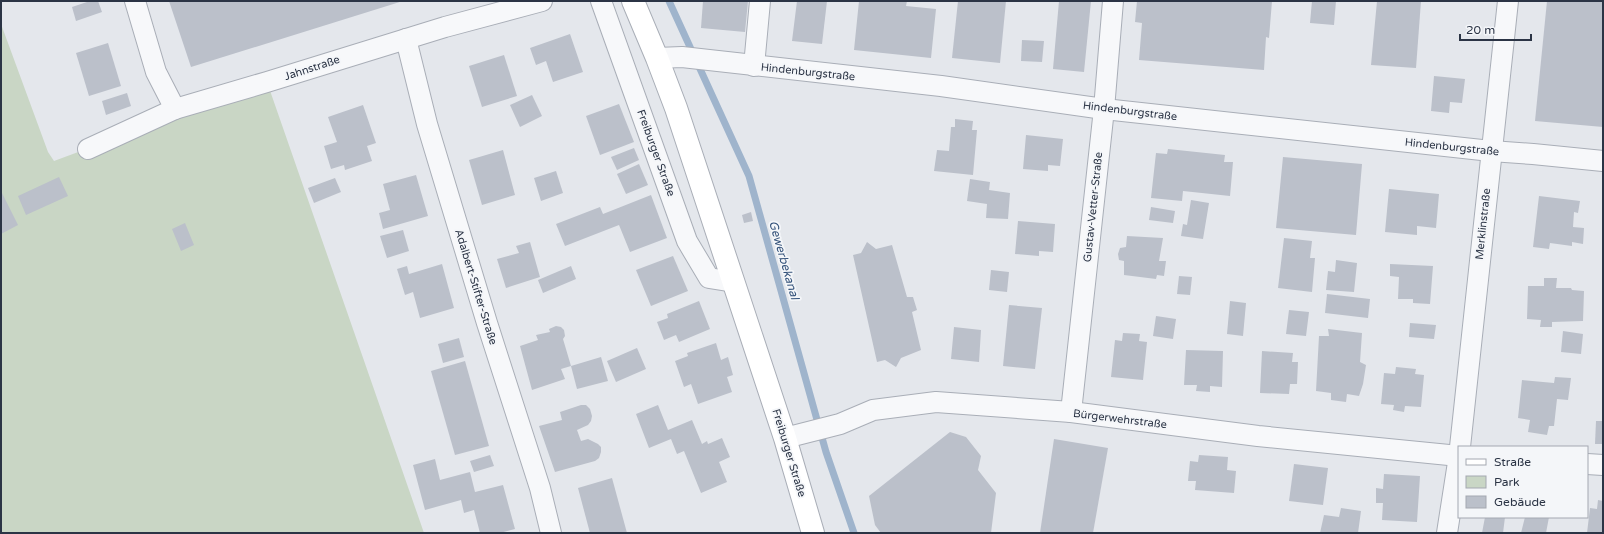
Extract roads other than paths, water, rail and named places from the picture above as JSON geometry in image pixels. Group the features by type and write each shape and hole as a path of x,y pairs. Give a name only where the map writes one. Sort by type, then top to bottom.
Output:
{"street":[{"path":"134,1 156,72 175,109"},
{"name":"Jahnstraße","path":"88,149 175,109 406,39 542,1"},
{"name":"Freiburger Straße","path":"601,1 687,241 710,278 734,282"},
{"name":"Freiburger Straße","path":"633,1 676,108 734,282 794,435 813,533"},
{"path":"754,66 760,1"},
{"name":"Gustav-Vetter-Straße","path":"1071,412 1104,109 1113,1"},
{"name":"Merklinstraße","path":"1460,446 1508,1"},
{"name":"Adalbert-Stifter-Straße","path":"406,39 427,124 487,323 540,488 551,533"},
{"name":"Hindenburgstraße","path":"657,58 682,57 724,63 941,86 1104,109 1491,151 1603,161"},
{"name":"Bürgerwehrstraße","path":"794,435 840,424 873,410 936,402 1071,412 1258,436 1458,456"},
{"path":"1447,533 1458,462"},
{"path":"1588,464 1603,465"}],"waterway":[{"name":"Gewerbekanal","path":"669,1 749,176 826,452 854,533"}]}
